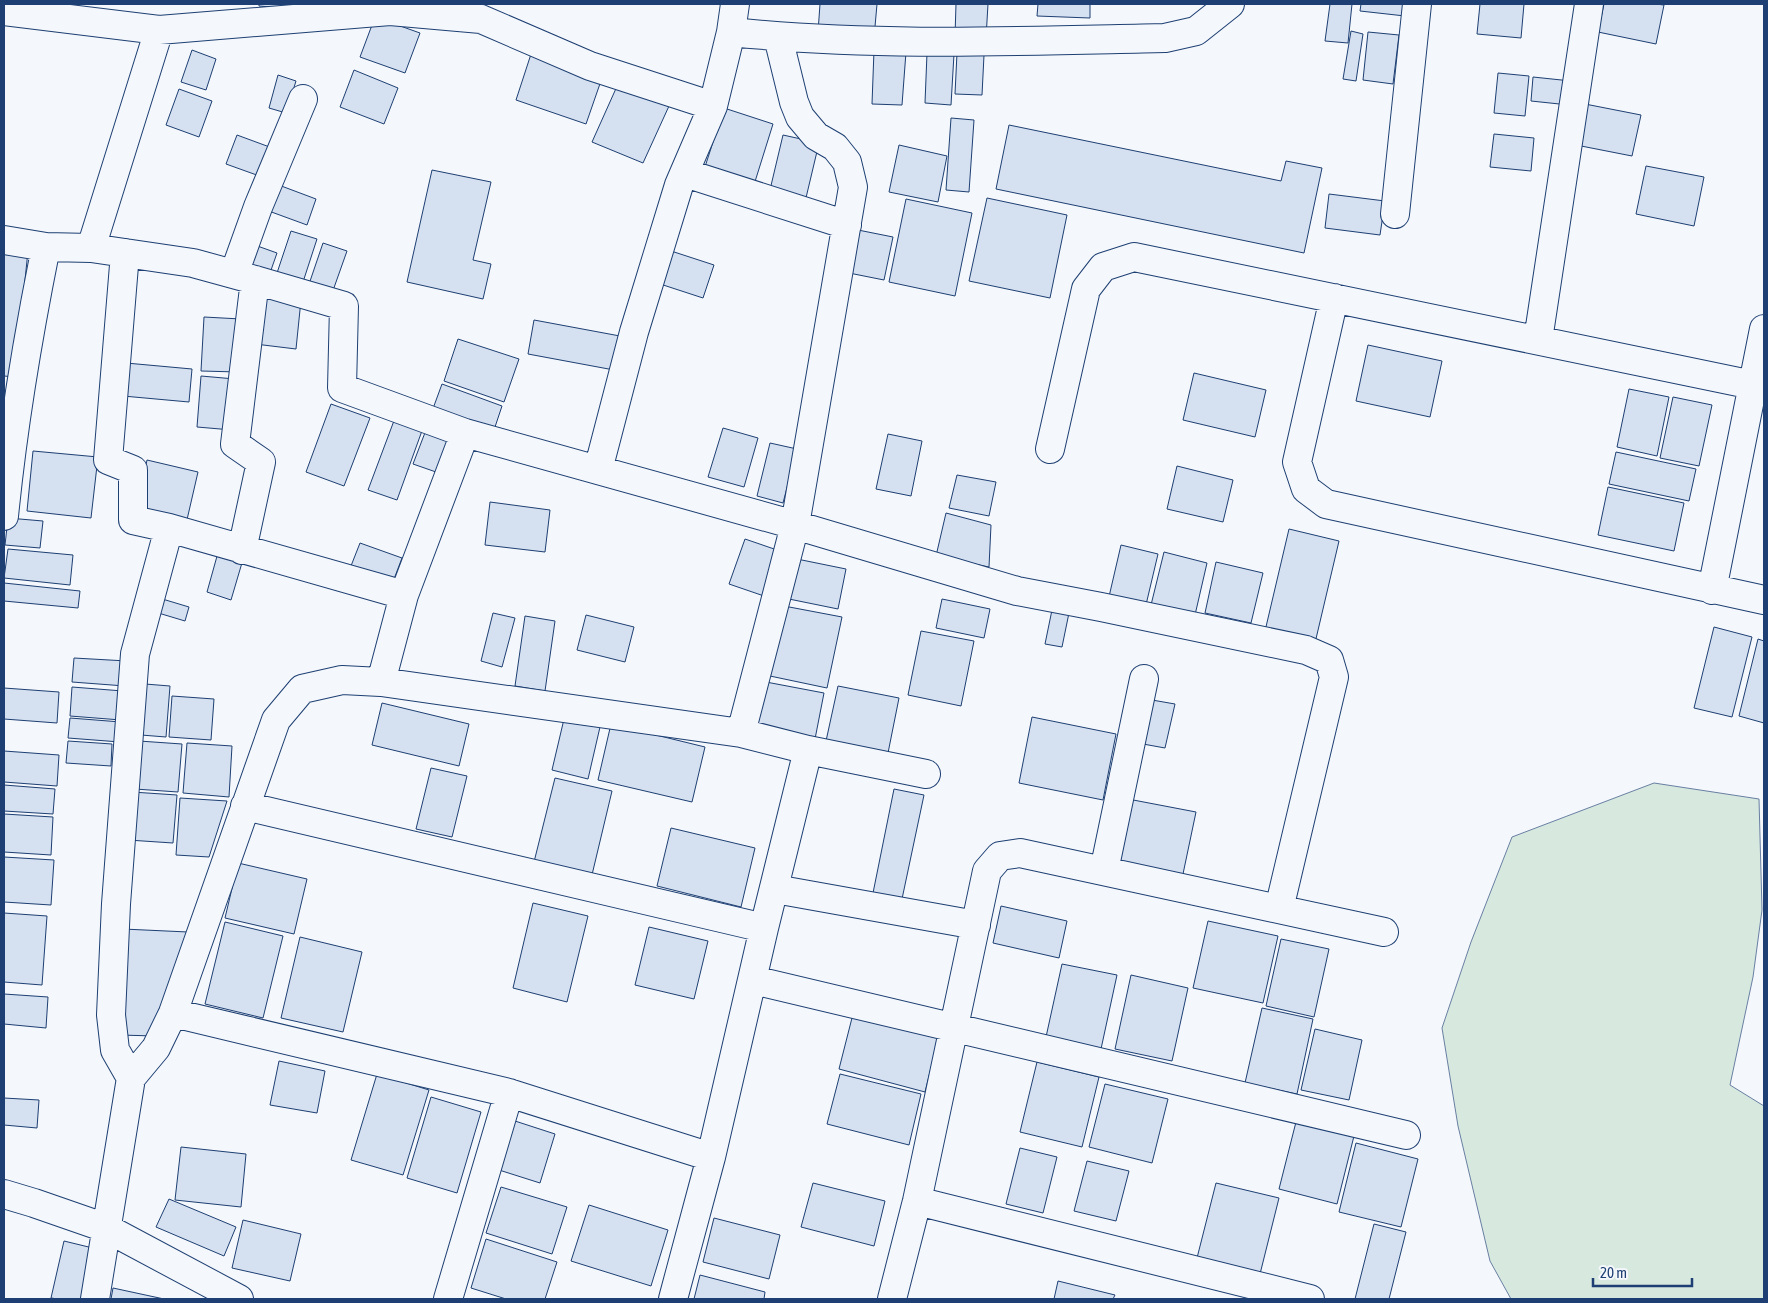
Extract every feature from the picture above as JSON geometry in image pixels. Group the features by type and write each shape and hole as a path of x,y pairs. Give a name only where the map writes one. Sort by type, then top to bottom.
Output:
{"street":[{"path":"598,470 634,332 685,173 713,106 731,32 735,4"},
{"path":"731,32 778,37 921,43 1165,38 1196,31 1230,4"},
{"path":"1395,214 1417,4"},
{"path":"1538,340 1590,4"},
{"path":"4,11 159,30 392,7 479,11 590,66 713,106"},
{"path":"92,248 159,30"},
{"path":"741,733 795,525 853,187 847,162 835,147 816,136 800,117 794,102 778,37"},
{"path":"242,550 261,462 235,444 244,277 258,207 303,99"},
{"path":"685,173 847,225"},
{"path":"4,240 46,247 92,248 192,263 344,306 342,388 465,433 795,525 1017,591 1306,650 1329,660 1334,677 1279,909"},
{"path":"4,516 11,444 31,322 46,247"},
{"path":"125,253 108,460 133,470 133,520 169,528 404,595"},
{"path":"1050,449 1086,289 1103,267 1134,257 1753,385"},
{"path":"1334,298 1297,462 1306,489 1326,504 1764,600"},
{"path":"1712,590 1764,329"},
{"path":"381,682 404,595 465,433"},
{"path":"130,1078 115,1050 111,1014 116,904 135,654 169,528"},
{"path":"1104,871 1144,679"},
{"path":"95,1299 130,1078 156,1048 173,1013 276,720 302,689 342,680 381,682 741,733 808,750 926,774"},
{"path":"673,1299 711,1157 764,928 808,750"},
{"path":"245,806 764,928"},
{"path":"892,1299 916,1201 987,871 1000,856 1020,853 1384,932"},
{"path":"775,888 976,926"},
{"path":"753,980 1406,1135"},
{"path":"173,1013 510,1093 711,1157"},
{"path":"448,1299 510,1093"},
{"path":"4,1194 106,1228 229,1297"},
{"path":"916,1201 1310,1299"}],"shaded area":[{"path":"1654,783 1759,799 1762,910 1753,977 1730,1085 1764,1106 1764,1299 1511,1299 1490,1261 1458,1126 1442,1028 1471,942 1512,837"}],"building":[{"path":"259,4 284,4 283,8 259,6"},
{"path":"820,4 877,4 874,38 818,32"},
{"path":"956,4 988,4 986,38 955,36"},
{"path":"1038,4 1090,4 1090,18 1037,16"},
{"path":"1330,4 1352,4 1348,43 1325,41"},
{"path":"1361,4 1407,4 1405,16 1360,11"},
{"path":"1480,4 1524,4 1521,38 1477,34"},
{"path":"1604,4 1664,5 1656,44 1598,32"},
{"path":"375,17 420,33 405,73 360,57"},
{"path":"1351,31 1363,34 1356,81 1343,79"},
{"path":"1368,32 1399,35 1393,84 1363,80"},
{"path":"192,50 216,59 206,90 181,82"},
{"path":"874,50 906,52 902,105 872,104"},
{"path":"532,51 603,75 586,124 516,100"},
{"path":"927,53 954,54 951,105 925,103"},
{"path":"957,53 984,55 982,95 955,94"},
{"path":"354,70 398,88 384,124 340,107"},
{"path":"1498,73 1529,76 1525,116 1494,113"},
{"path":"278,75 296,81 286,113 269,108"},
{"path":"1533,77 1571,81 1569,105 1531,101"},
{"path":"618,84 669,106 643,163 592,142"},
{"path":"179,89 212,101 199,137 166,125"},
{"path":"1585,104 1641,115 1632,156 1576,145"},
{"path":"724,108 773,124 753,188 703,173"},
{"path":"951,118 974,120 969,192 946,190"},
{"path":"1009,125 1281,181 1286,161 1322,168 1304,253 996,189"},
{"path":"1494,134 1534,138 1531,171 1490,167"},
{"path":"237,135 275,149 265,178 226,164"},
{"path":"783,135 819,143 805,202 769,194"},
{"path":"899,145 947,156 938,202 889,192"},
{"path":"1646,166 1704,177 1694,226 1636,214"},
{"path":"432,170 491,182 473,260 491,264 483,299 407,282"},
{"path":"276,184 316,199 307,225 266,210"},
{"path":"1329,194 1385,201 1380,235 1325,228"},
{"path":"987,198 1067,215 1050,298 969,281"},
{"path":"906,199 972,213 955,296 889,282"},
{"path":"858,230 893,237 884,280 849,273"},
{"path":"291,231 317,239 303,282 277,273"},
{"path":"249,243 277,253 270,273 242,262"},
{"path":"323,243 347,251 330,299 307,290"},
{"path":"4,248 28,251 15,377 4,376"},
{"path":"665,249 714,265 703,298 654,282"},
{"path":"260,295 301,300 296,349 255,344"},
{"path":"204,317 241,319 238,372 201,371"},
{"path":"534,320 620,336 614,370 528,354"},
{"path":"458,339 519,359 504,402 444,381"},
{"path":"1368,345 1442,361 1430,417 1356,401"},
{"path":"126,363 192,369 189,402 123,396"},
{"path":"1194,373 1266,390 1255,437 1183,420"},
{"path":"201,376 235,379 232,430 197,427"},
{"path":"442,384 502,406 492,436 431,414"},
{"path":"1629,389 1669,397 1657,456 1617,447"},
{"path":"1673,397 1712,405 1699,466 1660,458"},
{"path":"331,404 370,418 344,486 306,472"},
{"path":"395,418 423,428 397,500 368,490"},
{"path":"723,428 758,438 744,487 708,477"},
{"path":"426,430 449,438 436,472 413,464"},
{"path":"888,434 922,441 911,496 876,489"},
{"path":"770,443 797,449 783,503 757,496"},
{"path":"33,451 98,457 91,518 27,511"},
{"path":"1616,452 1696,469 1689,501 1609,484"},
{"path":"147,460 198,472 186,524 136,513"},
{"path":"1177,466 1233,480 1223,522 1167,509"},
{"path":"957,475 996,482 989,516 949,508"},
{"path":"1608,487 1684,503 1674,551 1598,535"},
{"path":"490,502 550,510 545,552 485,545"},
{"path":"946,513 991,525 989,567 936,556"},
{"path":"8,518 43,521 40,548 5,545"},
{"path":"1289,529 1339,541 1315,643 1265,631"},
{"path":"745,539 780,551 764,596 729,584"},
{"path":"360,543 402,558 391,587 349,571"},
{"path":"1121,545 1158,554 1145,609 1108,601"},
{"path":"8,549 73,555 70,585 4,578"},
{"path":"219,549 244,556 231,600 207,592"},
{"path":"1164,552 1207,563 1195,615 1151,605"},
{"path":"792,558 846,569 838,609 784,598"},
{"path":"1216,562 1263,573 1251,623 1205,613"},
{"path":"4,583 80,591 78,608 4,601"},
{"path":"159,598 189,607 185,621 155,612"},
{"path":"942,599 990,609 984,638 936,628"},
{"path":"1053,605 1070,608 1062,647 1045,644"},
{"path":"784,606 842,617 827,688 770,676"},
{"path":"493,613 515,618 502,667 481,661"},
{"path":"586,615 634,627 625,662 577,650"},
{"path":"525,616 555,621 545,691 515,686"},
{"path":"1714,627 1752,637 1732,717 1694,708"},
{"path":"921,631 974,641 961,706 908,695"},
{"path":"1758,639 1764,641 1764,723 1739,716"},
{"path":"74,658 127,661 125,686 72,682"},
{"path":"766,682 824,693 815,739 757,728"},
{"path":"145,684 170,686 166,737 141,735"},
{"path":"838,686 899,698 888,753 826,741"},
{"path":"72,687 123,691 121,720 70,716"},
{"path":"4,688 59,692 57,723 4,719"},
{"path":"172,696 214,699 211,740 169,737"},
{"path":"1152,700 1175,704 1165,748 1143,744"},
{"path":"382,703 469,724 459,766 372,745"},
{"path":"1032,717 1116,734 1103,800 1019,783"},
{"path":"70,718 121,722 120,742 68,738"},
{"path":"564,719 600,727 588,779 552,770"},
{"path":"611,724 705,747 692,802 598,780"},
{"path":"68,741 112,744 111,766 66,763"},
{"path":"139,741 182,744 178,792 135,789"},
{"path":"187,743 232,746 229,797 183,793"},
{"path":"4,751 59,755 57,786 4,782"},
{"path":"431,768 467,776 452,837 416,829"},
{"path":"555,778 612,791 591,879 533,866"},
{"path":"4,785 55,789 53,814 4,811"},
{"path":"894,789 924,795 902,899 873,893"},
{"path":"132,792 177,795 173,843 128,840"},
{"path":"180,798 227,801 209,857 176,855"},
{"path":"1128,799 1196,812 1183,874 1116,861"},
{"path":"4,814 53,817 51,855 4,852"},
{"path":"671,828 755,848 741,907 657,886"},
{"path":"4,857 54,860 51,905 4,902"},
{"path":"238,863 307,879 294,934 225,918"},
{"path":"533,903 588,916 567,1002 513,988"},
{"path":"1001,906 1067,921 1059,958 993,943"},
{"path":"4,913 47,916 42,985 4,982"},
{"path":"1208,921 1278,936 1263,1003 1193,988"},
{"path":"225,922 283,936 263,1018 205,1004"},
{"path":"649,927 708,941 694,999 635,985"},
{"path":"123,929 188,932 155,1036 119,1035"},
{"path":"300,937 362,952 343,1032 281,1018"},
{"path":"1281,939 1329,949 1314,1017 1266,1006"},
{"path":"1062,964 1117,975 1101,1049 1046,1037"},
{"path":"1131,975 1188,988 1172,1061 1115,1049"},
{"path":"4,994 48,997 46,1028 4,1024"},
{"path":"1262,1008 1313,1019 1297,1094 1245,1083"},
{"path":"853,1014 939,1036 925,1092 839,1069"},
{"path":"1315,1029 1362,1040 1349,1100 1301,1090"},
{"path":"279,1061 325,1071 317,1113 270,1105"},
{"path":"1037,1062 1099,1077 1082,1147 1020,1132"},
{"path":"377,1074 429,1090 403,1175 351,1160"},
{"path":"840,1074 921,1094 909,1145 827,1124"},
{"path":"1105,1084 1168,1099 1152,1163 1089,1147"},
{"path":"431,1097 481,1112 457,1193 407,1178"},
{"path":"4,1098 39,1100 37,1128 4,1125"},
{"path":"1297,1118 1355,1132 1337,1204 1279,1189"},
{"path":"515,1121 555,1134 540,1183 499,1170"},
{"path":"1356,1143 1418,1159 1401,1227 1339,1212"},
{"path":"181,1147 246,1154 241,1207 175,1200"},
{"path":"1020,1148 1057,1157 1043,1213 1006,1204"},
{"path":"1087,1161 1129,1171 1116,1221 1074,1211"},
{"path":"813,1183 885,1201 874,1246 801,1227"},
{"path":"1216,1183 1279,1198 1260,1274 1197,1258"},
{"path":"501,1187 567,1207 552,1254 486,1233"},
{"path":"169,1199 236,1227 224,1256 156,1227"},
{"path":"589,1205 668,1230 651,1286 571,1261"},
{"path":"714,1218 780,1235 769,1279 703,1262"},
{"path":"243,1220 301,1234 290,1281 232,1268"},
{"path":"1374,1224 1406,1232 1389,1299 1355,1299"},
{"path":"486,1239 557,1262 545,1299 506,1299 471,1288"},
{"path":"64,1241 101,1250 89,1299 51,1298"},
{"path":"700,1275 765,1292 764,1299 694,1299"},
{"path":"1058,1281 1115,1295 1113,1299 1054,1299"},
{"path":"113,1288 164,1299 111,1299"}]}
